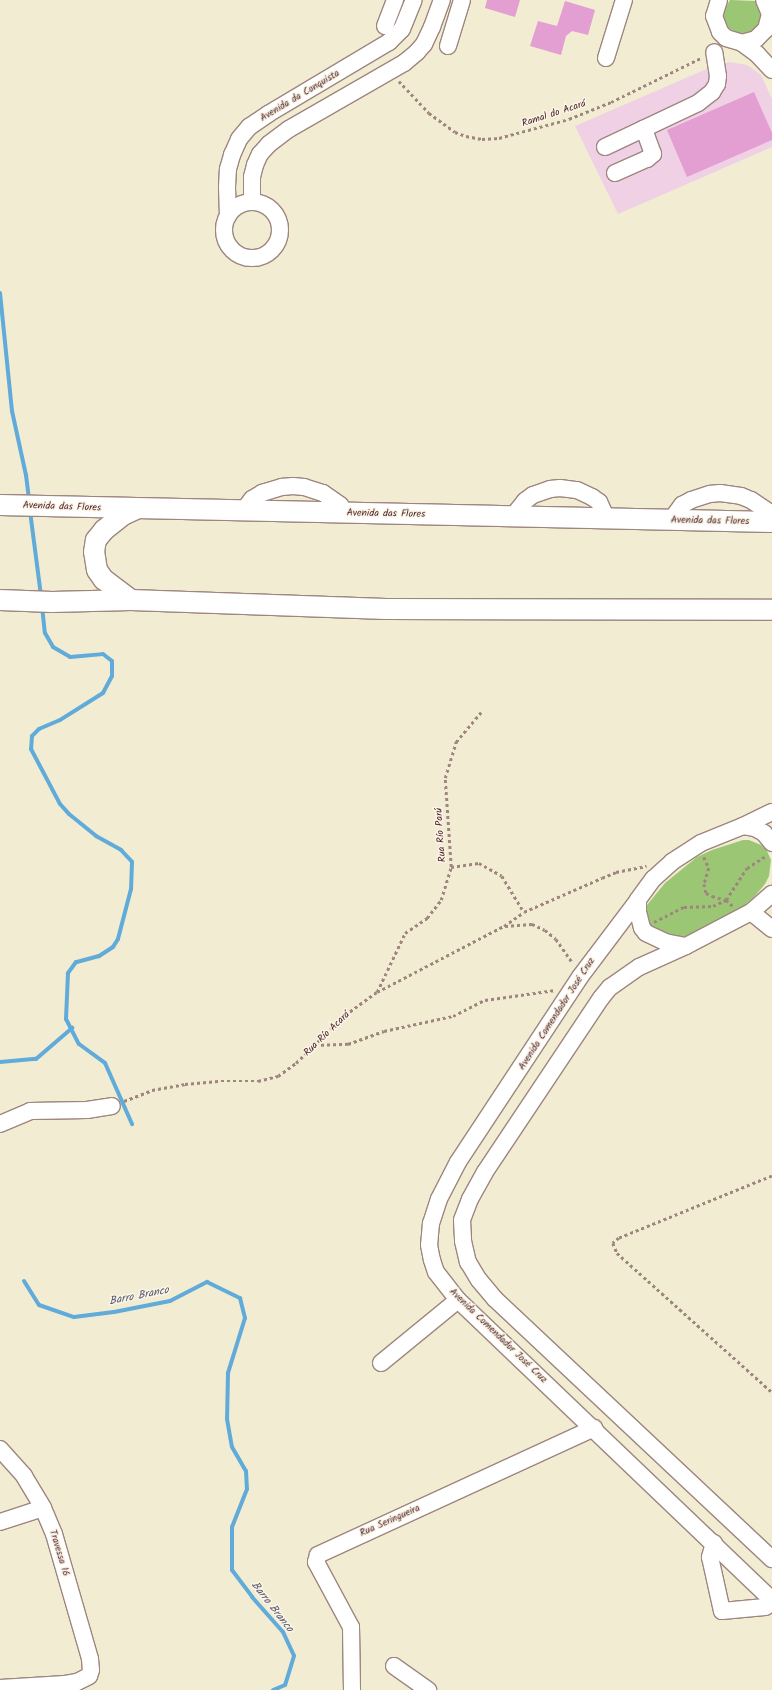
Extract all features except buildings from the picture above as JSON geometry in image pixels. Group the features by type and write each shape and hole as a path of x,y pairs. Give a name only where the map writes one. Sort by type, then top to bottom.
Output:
{"main road":[{"name":"Avenida das Flores","path":"4,505 772,522"},
{"path":"131,600 104,580 97,570 94,552 96,540 104,530 123,515 136,509"},
{"path":"5,600 52,602 131,600 386,609 772,610"}],"street":[{"path":"385,26 395,0"},
{"name":"Avenida da Conquista","path":"228,216 228,169 239,139 249,127 268,114 389,42 402,29 414,0"},
{"path":"252,202 252,177 255,166 260,154 269,144 289,129 404,63 424,44 442,0"},
{"path":"448,46 462,0"},
{"path":"606,58 624,0"},
{"path":"716,2 714,16 720,32 726,38 742,43 757,54 772,70"},
{"path":"742,43 756,39 762,35 766,29 769,13"},
{"path":"605,147 698,103 712,92 717,84 718,76 714,52"},
{"path":"616,173 647,159 653,154 644,129"},
{"path":"252,202 261,203 269,207 279,220 280,238 270,252 254,259 245,258 234,252 226,242 224,233 228,216 238,205 252,202"},
{"path":"243,511 252,499 262,493 282,486 293,486 304,487 323,493 340,505 345,513"},
{"path":"512,517 532,495 550,489 560,488 577,490 592,497 599,502 607,519"},
{"path":"671,520 682,505 691,500 710,494 720,493 741,496 751,500 772,514"},
{"path":"743,826 772,812"},
{"path":"743,826 759,830 772,843"},
{"name":"Avenida Comendador José Cruz","path":"743,826 701,843 672,862 653,879 577,982 458,1162 439,1198 431,1223 429,1245 436,1272 458,1300 594,1428 772,1600"},
{"path":"772,894 748,914 686,946 638,967 610,987 601,998 485,1172 470,1199 462,1220 462,1241 468,1262 479,1280 495,1299 772,1559"},
{"path":"638,900 638,912 642,928 655,938 672,944 686,946"},
{"path":"748,914 772,928"},
{"path":"0,1124 30,1112 87,1110 112,1106"},
{"path":"381,1363 458,1300"},
{"name":"Rua Seringueira","path":"352,1690 350,1627 316,1562 318,1555 594,1428"},
{"name":"Travessa 16","path":"0,1449 24,1476 43,1508 56,1541 90,1659 91,1670 89,1676 78,1686"},
{"path":"0,1522 43,1508"},
{"path":"714,1543 710,1557 722,1611 765,1607 772,1603"},
{"path":"394,1666 428,1690"},
{"path":"0,1688 78,1686"}],"path":[{"name":"Ramal do Acará","path":"391,71 408,92 429,113 455,132 466,136 488,139 531,131 569,119 611,102 714,52"},
{"name":"Rua Río Parú","path":"376,992 405,933 427,918 440,900 451,867 446,778 456,742 481,712"},
{"path":"701,843 709,868 704,884 706,893 726,900 748,914"},
{"path":"642,928 684,907 713,906 726,900 747,868 772,851"},
{"name":"Rua Río Acará","path":"137,1096 152,1090 184,1084 221,1081 258,1081 270,1079 288,1070 345,1015 376,992 504,926 524,912 616,872 672,862"},
{"path":"451,867 480,863 502,876 524,912"},
{"name":"Rua Río Acará","path":"504,926 532,924 545,930 556,939 564,949 577,982"},
{"path":"314,1044 348,1044 384,1031 453,1016 485,1000 577,982"},
{"path":"772,1176 707,1201 619,1238 613,1243 617,1253 772,1392"}],"shaded area":[{"path":"730,62 747,65 761,75 772,99 772,147 618,214 575,126 716,65"}],"green space":[{"path":"730,0 755,1 759,6 761,17 756,28 751,32 739,34 729,28 723,18 723,12"},
{"path":"743,840 749,840 761,845 766,849 771,860 769,876 765,884 755,896 733,915 695,934 672,939 651,931 646,910 647,905 665,883 697,857 712,850"}],"waterway":[{"name":"Barro Branco","path":"0,293 12,411 26,475 29,500"},
{"path":"30,511 41,596"},
{"path":"42,606 45,633 53,647 70,657 103,654 112,661 112,676 103,693 60,720 39,729 32,736 31,749 60,804 69,814 96,836 121,850 132,862 131,889 118,939 113,947 99,956 76,962 68,973 66,1019 79,1044 105,1063 132,1124"},
{"path":"0,1062 36,1059 72,1028"},
{"name":"Barro Branco","path":"24,1281 39,1305 74,1317 114,1312 170,1301 207,1282 240,1298 245,1318 228,1373 227,1419 232,1447 246,1471 247,1489 232,1527 232,1570 252,1597 283,1632 294,1656 285,1685 273,1690"}]}
